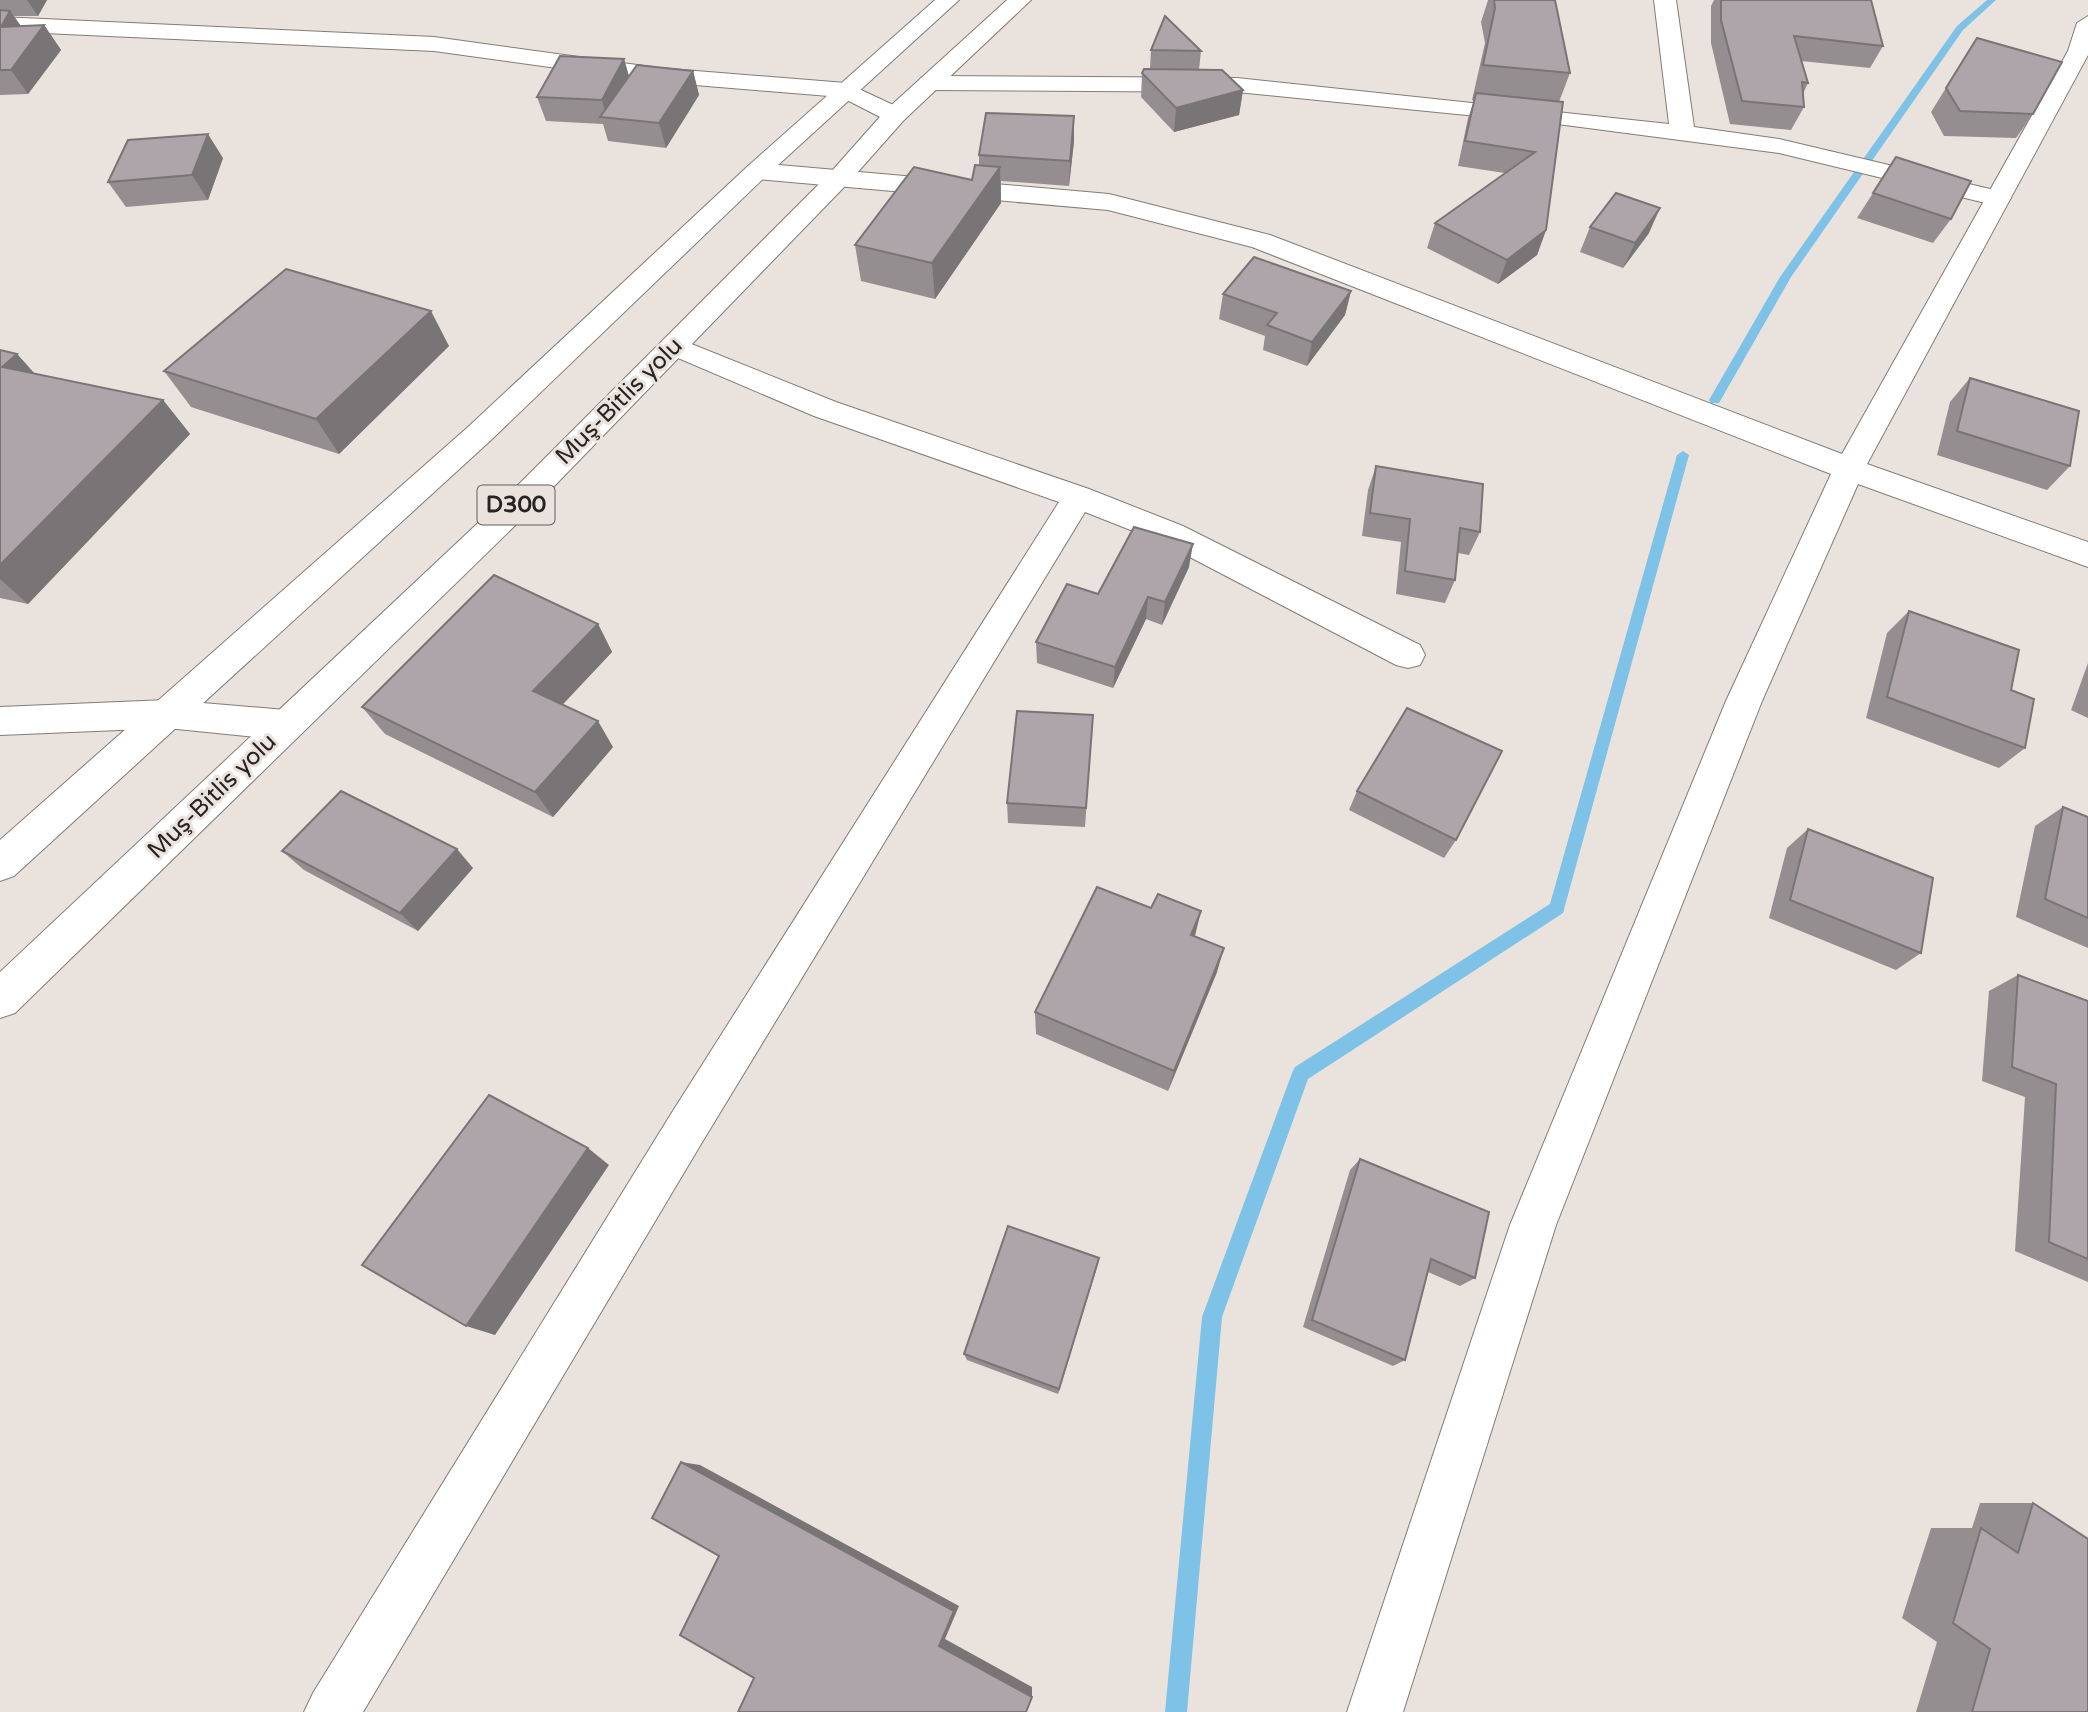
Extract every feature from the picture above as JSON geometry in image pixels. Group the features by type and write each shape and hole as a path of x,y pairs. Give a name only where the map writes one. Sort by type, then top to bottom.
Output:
{"main road":[{"path":"0,864 479,434 757,171 948,0"},
{"name":"Muş-Bitlis yolu","path":"0,999 522,500 841,177 895,115 1020,0"},
{"path":"1665,0 1682,131"},
{"path":"0,24 435,44 659,75 846,90 895,115"},
{"path":"1376,1712 1533,1225 1744,701 1849,469 2085,43"},
{"path":"929,83 1237,85 1682,131 1837,159 1998,198"},
{"path":"757,171 1109,202 1261,241 1849,469 2088,555"},
{"path":"674,346 838,414 1079,497 1172,534 1408,655"},
{"path":"332,1712 686,1129 1079,497"},
{"path":"0,721 167,714 286,725"}],"building":[{"path":"1494,0 1555,0 1570,73 1483,65 1495,8"},
{"path":"1721,0 1871,0 1883,46 1794,36 1808,83 1802,82 1804,107 1742,101 1721,20"},
{"path":"0,10 10,11 1,27 44,25 11,70 0,70"},
{"path":"1165,16 1201,51 1151,50"},
{"path":"1977,38 2062,62 2033,114 1960,111 1946,88"},
{"path":"560,56 624,59 602,100 537,97"},
{"path":"637,65 693,71 659,123 600,117"},
{"path":"1144,69 1222,70 1243,90 1176,108 1142,73"},
{"path":"1476,93 1563,102 1546,230 1507,260 1435,223 1535,152 1465,141"},
{"path":"986,113 1074,116 1070,161 979,155"},
{"path":"208,134 192,175 108,182 128,140"},
{"path":"1896,157 1971,181 1951,219 1873,193"},
{"path":"975,165 1000,167 932,263 855,245 914,167 972,180"},
{"path":"1616,193 1660,208 1635,243 1590,227"},
{"path":"1254,257 1351,291 1312,342 1267,325 1277,313 1223,294"},
{"path":"286,269 431,311 316,419 164,371"},
{"path":"0,350 17,354 2,367 163,400 0,565"},
{"path":"1970,378 2079,411 2070,466 1957,431"},
{"path":"1376,466 1483,484 1480,532 1460,528 1455,580 1405,571 1410,519 1370,513"},
{"path":"1134,527 1193,544 1165,602 1148,597 1115,667 1036,642 1067,584 1098,594"},
{"path":"494,575 598,624 533,691 598,721 535,792 362,707"},
{"path":"1909,611 2019,650 2011,690 2034,699 2025,748 1887,697"},
{"path":"1407,708 1502,751 1456,840 1357,791"},
{"path":"1017,711 1093,715 1086,808 1007,803"},
{"path":"341,791 457,849 400,913 282,851"},
{"path":"2063,807 2088,817 2088,918 2045,899"},
{"path":"1808,829 1933,878 1921,953 1790,900"},
{"path":"1097,887 1151,908 1158,894 1201,911 1191,935 1224,948 1174,1071 1035,1012"},
{"path":"2018,975 2088,1001 2088,1259 2049,1242 2056,1084 2012,1067"},
{"path":"489,1095 588,1148 466,1326 362,1265"},
{"path":"1360,1159 1489,1212 1475,1278 1431,1259 1405,1360 1312,1320"},
{"path":"1008,1226 1099,1258 1059,1389 964,1354"},
{"path":"681,1462 954,1611 939,1646 1032,1697 1026,1712 738,1712 754,1678 680,1635 719,1556 652,1518"},
{"path":"2033,1503 2088,1539 2088,1712 1972,1712 1990,1649 1953,1623 1981,1528 2018,1553"}],"waterway":[{"path":"1715,400 1786,277 1960,28 1992,0"},
{"path":"1176,1712 1212,1317 1301,1073 1557,908 1683,455"}]}
